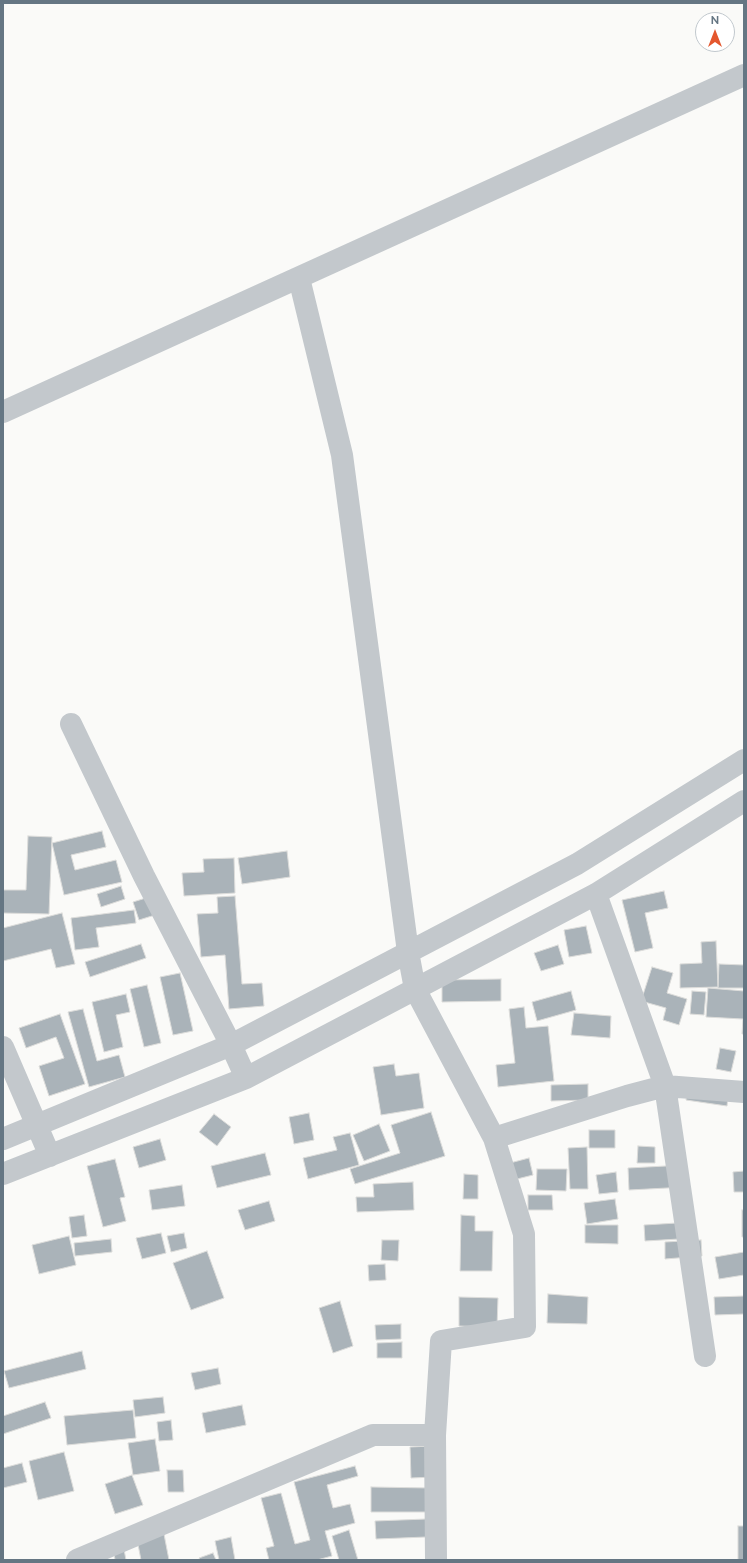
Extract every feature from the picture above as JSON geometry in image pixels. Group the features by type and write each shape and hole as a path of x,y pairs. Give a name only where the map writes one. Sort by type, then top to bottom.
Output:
{"street":[{"path":"3,412 744,75"},
{"path":"299,278 342,455 408,952 415,989 494,1138 524,1234 525,1327 441,1341 435,1435 436,1560"},
{"path":"71,724 144,876 231,1045 246,1078"},
{"path":"3,1139 231,1045 577,864 744,760"},
{"path":"3,1174 246,1078 596,894 744,801"},
{"path":"596,894 665,1086 705,1356"},
{"path":"3,1047 50,1156"},
{"path":"494,1138 627,1096 665,1086 744,1092"},
{"path":"76,1560 373,1435 435,1435"}],"building":[{"path":"102,831 106,847 71,855 75,870 116,860 122,882 64,895 52,843"},
{"path":"28,836 52,837 49,914 3,913 3,890 26,890"},
{"path":"287,851 290,877 242,884 238,858"},
{"path":"234,858 235,893 184,896 182,873 204,872 203,859"},
{"path":"121,886 125,899 101,907 97,894"},
{"path":"664,891 668,908 645,913 653,948 635,952 622,900"},
{"path":"235,896 242,984 262,983 264,1006 229,1009 225,955 201,957 197,914 218,913 217,897"},
{"path":"149,897 155,915 139,920 133,902"},
{"path":"134,910 136,923 96,928 99,947 75,950 71,918"},
{"path":"62,913 75,964 56,968 51,949 3,961 3,928"},
{"path":"586,926 592,953 569,957 564,930"},
{"path":"716,941 718,987 680,988 680,964 702,963 701,942"},
{"path":"141,944 146,958 90,977 85,962"},
{"path":"558,945 564,964 541,971 534,953"},
{"path":"719,964 744,965 744,988 718,988"},
{"path":"652,967 673,973 667,993 687,999 679,1025 663,1020 666,1008 641,1001"},
{"path":"180,973 193,1031 173,1035 160,977"},
{"path":"501,979 501,1001 442,1002 442,980"},
{"path":"147,985 161,1043 144,1047 130,989"},
{"path":"708,988 744,991 744,1034 742,1034 743,1019 706,1017"},
{"path":"571,991 576,1010 537,1021 532,1002"},
{"path":"692,991 706,992 704,1015 690,1014"},
{"path":"126,994 130,1012 116,1015 123,1047 104,1052 92,1002"},
{"path":"524,1007 526,1028 548,1026 554,1081 498,1087 496,1065 515,1063 509,1009"},
{"path":"83,1009 97,1061 119,1055 125,1077 89,1087 68,1012"},
{"path":"574,1013 611,1016 610,1038 571,1035"},
{"path":"60,1014 85,1084 49,1096 39,1066 64,1058 56,1037 26,1048 19,1028"},
{"path":"720,1048 736,1051 731,1072 716,1069"},
{"path":"394,1064 396,1076 419,1073 424,1108 381,1115 373,1067"},
{"path":"689,1082 729,1088 727,1106 686,1100"},
{"path":"588,1084 588,1100 551,1101 551,1085"},
{"path":"431,1112 445,1156 355,1184 350,1169 400,1153 391,1125"},
{"path":"309,1113 314,1140 294,1144 289,1117"},
{"path":"214,1114 231,1127 217,1146 199,1132"},
{"path":"379,1124 390,1151 364,1161 353,1135"},
{"path":"589,1130 615,1130 615,1148 589,1148"},
{"path":"350,1133 359,1165 308,1179 303,1158 337,1150 333,1137"},
{"path":"160,1139 166,1160 139,1168 133,1147"},
{"path":"638,1146 655,1147 655,1163 637,1163"},
{"path":"587,1147 588,1189 570,1189 568,1148"},
{"path":"265,1153 271,1175 217,1188 211,1166"},
{"path":"529,1158 533,1175 513,1180 510,1163"},
{"path":"115,1159 125,1197 120,1198 126,1221 103,1227 87,1166"},
{"path":"685,1165 686,1187 629,1190 628,1168"},
{"path":"537,1169 567,1169 566,1191 536,1190"},
{"path":"744,1171 744,1192 734,1192 733,1172"},
{"path":"616,1172 618,1192 599,1194 596,1175"},
{"path":"464,1174 478,1175 478,1199 463,1199"},
{"path":"413,1182 414,1210 357,1212 356,1197 374,1197 373,1184"},
{"path":"182,1185 185,1206 152,1210 149,1190"},
{"path":"528,1195 552,1195 553,1210 528,1210"},
{"path":"615,1199 618,1219 587,1224 584,1203"},
{"path":"269,1201 275,1221 245,1230 238,1210"},
{"path":"742,1210 744,1210 744,1237 742,1237"},
{"path":"84,1215 87,1236 72,1238 69,1217"},
{"path":"461,1215 475,1216 475,1231 493,1231 492,1271 460,1271"},
{"path":"694,1222 696,1238 645,1241 644,1225"},
{"path":"585,1225 618,1225 618,1244 585,1243"},
{"path":"161,1233 166,1253 142,1259 136,1238"},
{"path":"184,1233 187,1248 171,1252 167,1236"},
{"path":"69,1236 76,1265 39,1274 32,1245"},
{"path":"111,1239 112,1252 75,1256 74,1243"},
{"path":"382,1240 399,1240 398,1261 381,1260"},
{"path":"701,1240 702,1256 665,1259 665,1242"},
{"path":"207,1251 224,1298 191,1310 173,1263"},
{"path":"744,1252 744,1275 719,1279 715,1257"},
{"path":"385,1264 386,1280 369,1281 368,1265"},
{"path":"548,1294 588,1297 587,1324 547,1323"},
{"path":"744,1296 744,1314 715,1315 714,1297"},
{"path":"459,1297 498,1298 497,1327 459,1326"},
{"path":"340,1301 353,1346 333,1353 319,1308"},
{"path":"401,1324 401,1339 376,1340 375,1325"},
{"path":"402,1342 402,1358 377,1358 377,1343"},
{"path":"82,1351 86,1369 9,1388 4,1371"},
{"path":"218,1368 221,1384 195,1390 191,1373"},
{"path":"163,1397 165,1413 135,1417 133,1400"},
{"path":"45,1402 51,1418 3,1434 3,1416"},
{"path":"242,1405 246,1425 206,1433 202,1413"},
{"path":"133,1410 136,1438 67,1445 64,1416"},
{"path":"171,1420 173,1440 159,1441 157,1422"},
{"path":"155,1439 160,1471 133,1475 128,1443"},
{"path":"432,1446 434,1477 411,1478 410,1447"},
{"path":"64,1452 74,1491 38,1500 29,1461"},
{"path":"22,1463 27,1482 3,1488 3,1468"},
{"path":"355,1466 358,1476 327,1485 333,1508 350,1504 355,1523 325,1531 332,1556 317,1560 269,1560 266,1548 274,1546 261,1498 281,1493 295,1544 310,1540 294,1482"},
{"path":"167,1470 183,1470 184,1492 168,1492"},
{"path":"132,1475 143,1505 115,1514 105,1484"},
{"path":"371,1487 430,1488 430,1512 371,1512"},
{"path":"426,1519 426,1537 376,1539 375,1521"},
{"path":"738,1526 744,1526 744,1560 738,1560"},
{"path":"163,1529 169,1560 141,1560 136,1534"},
{"path":"349,1530 358,1560 339,1560 332,1536"},
{"path":"231,1537 235,1560 219,1560 215,1541"},
{"path":"123,1544 126,1560 115,1560 113,1546"},
{"path":"213,1553 216,1560 200,1560 199,1558"}]}
